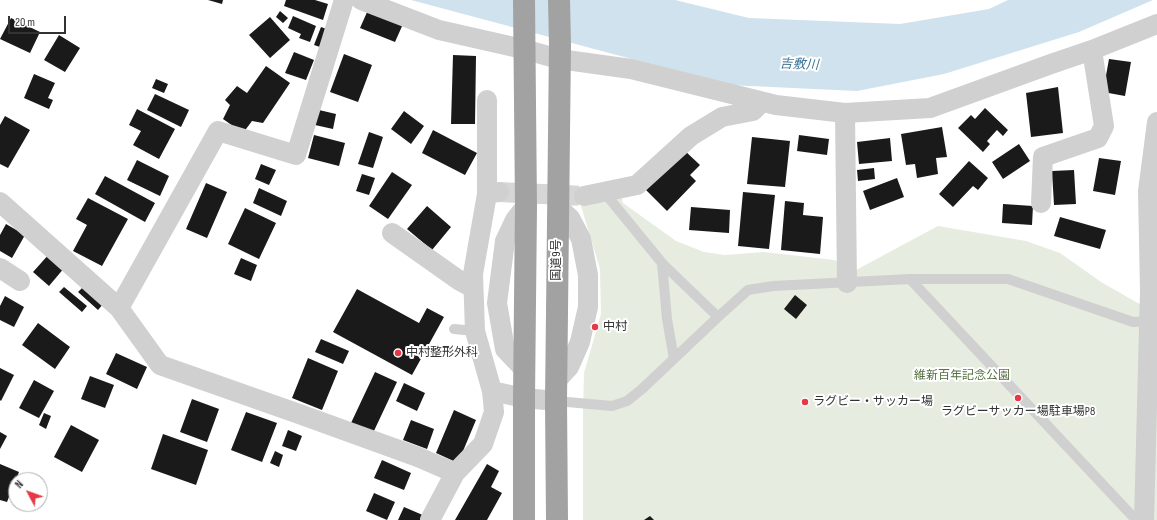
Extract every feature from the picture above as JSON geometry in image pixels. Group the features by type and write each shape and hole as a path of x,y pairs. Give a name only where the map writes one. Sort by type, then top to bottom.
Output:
{"highway":[{"path":"524,0 523,43 526,206 524,520"},
{"name":"国道9号","path":"557,520 556,391 559,0"}],"street":[{"path":"119,308 218,131 296,155 344,0"},
{"path":"361,0 439,30 523,43 776,106 845,113 930,108 1092,50 1157,24"},
{"path":"1041,203 1043,157 1098,138 1104,126 1092,50"},
{"path":"430,520 455,473 483,444 494,412 492,391 475,331 473,288 473,274 493,193 487,100"},
{"path":"584,196 637,185 691,136 722,117 752,111 762,102"},
{"path":"845,113 847,282"},
{"path":"1144,520 1150,321 1154,294 1153,224 1148,191 1157,126"},
{"path":"0,202 119,308 160,365 418,457 455,473"},
{"path":"492,391 524,398 556,391 580,342 588,307 588,275 581,239 570,218 558,207"},
{"path":"392,233 460,281 473,288"},
{"path":"0,268 20,281"}],"lane":[{"path":"604,192 662,263 718,316"},
{"path":"662,263 667,319 674,359"},
{"path":"910,279 1136,520"},
{"path":"556,391 612,406 627,401 642,389 718,316 748,290 773,286 910,279 1008,280 1133,322 1150,321"},
{"path":"454,329 475,331"}],"green space":[{"name":"維新百年記念公園","path":"621,194 623,203 676,241 704,252 725,255 764,252 834,260 856,270 938,226 1026,241 1060,253 1101,282 1157,314 1157,520 583,520 584,373 601,314 600,269 581,206"}],"water":[{"name":"吉敷川","path":"411,0 675,0 749,18 900,24 989,9 1008,0 1153,0 1079,32 944,74 857,91 729,85"}],"building":[{"path":"208,0 223,0 222,4"},
{"path":"286,0 315,0 328,4 323,20 284,6"},
{"path":"368,10 403,24 395,42 360,28"},
{"path":"280,11 288,18 283,23 276,17"},
{"path":"293,16 316,26 310,42 299,38 301,34 288,28"},
{"path":"270,17 290,40 270,58 249,35"},
{"path":"11,18 40,32 30,53 0,39"},
{"path":"321,27 332,31 326,49 314,45"},
{"path":"59,35 80,48 65,72 44,60"},
{"path":"294,52 314,60 306,80 285,73"},
{"path":"344,54 372,65 358,102 330,92"},
{"path":"453,55 476,56 475,124 451,124"},
{"path":"1109,59 1131,62 1125,96 1103,92"},
{"path":"266,66 290,83 263,123 252,121 243,133 223,119 230,105 225,100 237,86 247,93"},
{"path":"34,74 55,83 48,98 53,100 49,109 24,98"},
{"path":"156,79 168,84 164,93 152,88"},
{"path":"1058,87 1063,133 1031,137 1026,93"},
{"path":"155,94 189,110 181,127 147,110"},
{"path":"985,108 1008,130 1003,136 997,130 987,141 990,144 983,152 958,128 971,115 975,119"},
{"path":"137,109 175,129 159,159 133,145 141,131 129,125"},
{"path":"319,110 336,114 333,129 315,125"},
{"path":"404,111 424,126 411,144 391,129"},
{"path":"5,116 30,130 8,168 0,164 0,125"},
{"path":"942,127 947,157 936,158 938,174 917,178 915,164 906,165 901,134"},
{"path":"433,130 477,153 465,175 422,153"},
{"path":"369,132 383,137 373,168 358,164"},
{"path":"314,135 345,143 339,166 308,158"},
{"path":"799,135 829,139 827,155 797,151"},
{"path":"752,137 790,141 785,187 747,184"},
{"path":"890,138 892,161 859,164 857,142"},
{"path":"1019,144 1030,161 1003,179 992,162"},
{"path":"684,150 700,165 690,175 696,181 667,211 646,190"},
{"path":"1099,158 1121,161 1115,195 1093,191"},
{"path":"137,160 169,176 160,196 127,180"},
{"path":"969,161 988,178 978,190 973,186 953,207 939,194"},
{"path":"261,164 276,170 269,185 255,179"},
{"path":"874,168 875,179 858,181 857,170"},
{"path":"1074,170 1076,204 1054,205 1052,171"},
{"path":"392,172 412,185 388,219 369,206"},
{"path":"362,174 375,178 369,195 356,191"},
{"path":"105,176 155,203 145,222 95,194"},
{"path":"897,178 904,197 870,210 863,191"},
{"path":"206,183 227,192 207,238 186,229"},
{"path":"259,188 287,201 281,216 253,203"},
{"path":"743,192 775,195 769,249 738,246"},
{"path":"88,198 128,219 102,266 73,251 87,225 76,219"},
{"path":"785,201 804,203 803,215 823,217 820,254 781,250"},
{"path":"1003,204 1033,206 1032,225 1002,223"},
{"path":"427,206 451,227 432,250 407,229"},
{"path":"691,207 730,210 729,233 689,230"},
{"path":"245,208 276,223 259,259 228,244"},
{"path":"1060,217 1106,230 1100,249 1054,236"},
{"path":"6,224 25,235 12,258 0,251 0,235"},
{"path":"50,253 65,267 49,286 33,272"},
{"path":"241,258 257,265 251,281 234,274"},
{"path":"84,286 104,303 98,310 78,292"},
{"path":"64,287 87,306 82,312 59,292"},
{"name":"中村整形外科","path":"357,289 419,323 427,308 444,317 412,375 333,332"},
{"path":"795,295 807,305 796,319 784,309"},
{"path":"5,296 24,307 14,327 0,320 0,306"},
{"path":"38,323 70,347 55,369 22,345"},
{"path":"321,339 349,351 343,364 315,352"},
{"path":"116,353 147,367 137,389 106,374"},
{"path":"308,358 338,371 322,410 292,398"},
{"path":"0,368 14,375 1,401 0,400"},
{"path":"375,372 397,382 373,433 351,423"},
{"path":"90,376 114,385 105,408 81,399"},
{"path":"34,380 54,391 39,418 19,408"},
{"path":"404,383 425,393 417,411 396,401"},
{"path":"192,399 219,409 207,442 180,432"},
{"path":"454,410 476,420 458,463 436,453"},
{"path":"246,412 277,423 262,462 231,450"},
{"path":"44,413 51,416 46,429 39,425"},
{"path":"411,420 434,429 427,449 403,440"},
{"path":"71,425 99,440 82,472 54,457"},
{"path":"288,430 302,436 296,451 282,446"},
{"path":"0,432 7,436 0,449"},
{"path":"163,434 208,450 196,485 151,469"},
{"path":"275,451 283,455 279,467 270,463"},
{"path":"382,460 411,473 404,490 374,478"},
{"path":"0,464 19,472 8,472 8,500 7,502 0,500"},
{"path":"487,464 499,471 491,487 502,493 487,520 455,520"},
{"path":"374,493 395,502 387,520 366,511"},
{"path":"404,507 425,516 423,520 398,520"},
{"path":"650,516 654,520 644,520"}],"tunnel":[{"path":"499,192 584,196"}],"place":[{"name":"中村","path":"595,327"},
{"name":"中村整形外科","path":"398,353"},
{"name":"ラグビーサッカー場駐車場P8","path":"1018,398"},
{"name":"ラグビー・サッカー場","path":"805,402"}]}
